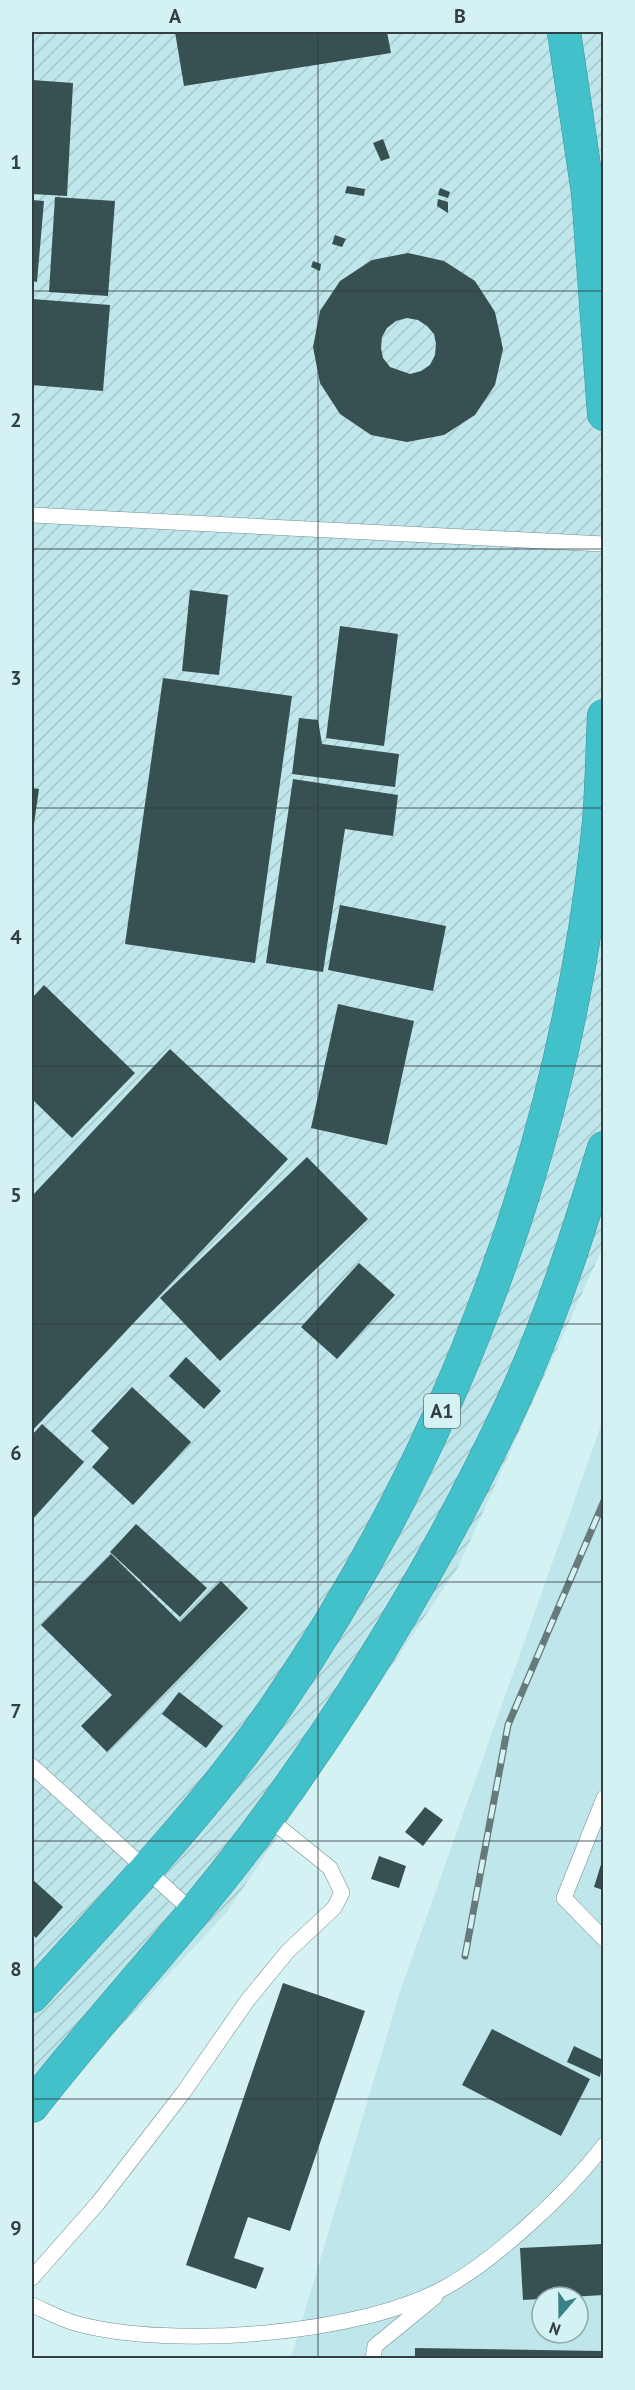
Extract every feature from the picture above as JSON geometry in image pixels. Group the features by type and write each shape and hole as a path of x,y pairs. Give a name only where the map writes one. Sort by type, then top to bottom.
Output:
{"highway":[{"path":"564,32 588,193 603,414"},
{"name":"A1","path":"32,1996 212,1791 277,1707 379,1543 426,1447 480,1323 535,1157 573,1001 598,831 603,716"},
{"path":"32,2106 193,1912 267,1818 361,1684 418,1587 471,1488 513,1401 549,1312 603,1148"}],"lane":[{"path":"32,516 603,544"},
{"path":"32,1766 193,1912"},
{"path":"603,1798 564,1898 603,1939"},
{"path":"32,2278 112,2184 183,2093 247,2001 288,1951 334,1908 342,1893 330,1868 267,1818"},
{"path":"373,2358 375,2346 446,2287 500,2249 581,2174 603,2145"},
{"path":"32,2305 77,2324 146,2335 233,2336 372,2317 446,2287"}],"shaded area":[{"path":"32,32 603,32 603,1247 458,1567 227,1912 32,2121"},
{"path":"603,1420 603,2358 291,2358 400,1992"}],"building":[{"path":"175,32 387,32 391,53 184,86"},
{"path":"32,80 73,83 67,196 32,194"},
{"path":"383,139 390,158 381,161 373,143"},
{"path":"347,186 365,189 364,196 345,193"},
{"path":"440,188 450,192 448,198 438,195"},
{"path":"55,197 115,201 108,296 49,292"},
{"path":"438,199 448,202 448,213 437,206"},
{"path":"32,200 44,201 37,282 32,281"},
{"path":"335,235 346,239 342,247 332,244"},
{"path":"408,253 444,261 475,281 495,312 503,349 495,385 475,415 444,435 407,442 371,435 340,414 320,383 313,347 320,311 340,281 372,260","holes":["407,318 418,320 434,334 435,355 430,365 410,374 390,367 383,358 381,348 382,337 387,328 396,321"]},
{"path":"313,261 321,264 320,271 311,267"},
{"path":"32,299 110,305 103,391 32,385"},
{"path":"190,590 228,595 219,675 182,671"},
{"path":"340,626 398,634 384,746 326,738"},
{"path":"163,678 292,696 255,963 125,944"},
{"path":"299,718 318,720 322,744 399,754 395,787 292,774"},
{"path":"293,779 398,795 393,836 345,829 323,972 266,963"},
{"path":"32,788 39,789 33,831 32,831"},
{"path":"340,905 446,926 433,991 328,970"},
{"path":"44,985 135,1073 72,1138 32,1099 32,998"},
{"path":"338,1004 414,1021 387,1145 311,1128"},
{"path":"170,1049 288,1159 32,1431 32,1196"},
{"path":"307,1157 368,1219 220,1361 160,1298"},
{"path":"359,1263 395,1295 337,1359 301,1327"},
{"path":"186,1357 221,1391 204,1409 169,1376"},
{"path":"132,1387 191,1442 133,1505 92,1467 109,1448 91,1431"},
{"path":"42,1424 84,1462 32,1520 32,1435"},
{"path":"136,1524 207,1588 180,1617 110,1552"},
{"path":"111,1554 180,1622 221,1581 248,1608 107,1752 81,1726 112,1695 41,1625"},
{"path":"179,1692 223,1726 206,1748 162,1714"},
{"path":"425,1807 443,1820 423,1846 405,1832"},
{"path":"379,1856 406,1866 399,1888 371,1879"},
{"path":"603,1858 603,1890 594,1887"},
{"path":"32,1879 63,1907 36,1938 32,1934"},
{"path":"283,1983 365,2011 290,2231 248,2217 234,2258 264,2268 256,2289 186,2265"},
{"path":"492,2029 590,2079 561,2136 462,2085"},
{"path":"574,2046 603,2060 600,2077 567,2062"},
{"path":"603,2244 603,2295 590,2296 590,2285 530,2285 530,2300 523,2300 520,2248"},
{"path":"415,2348 603,2351 603,2358 415,2358"}],"railway":[{"path":"465,1956 508,1725 604,1501"}]}
